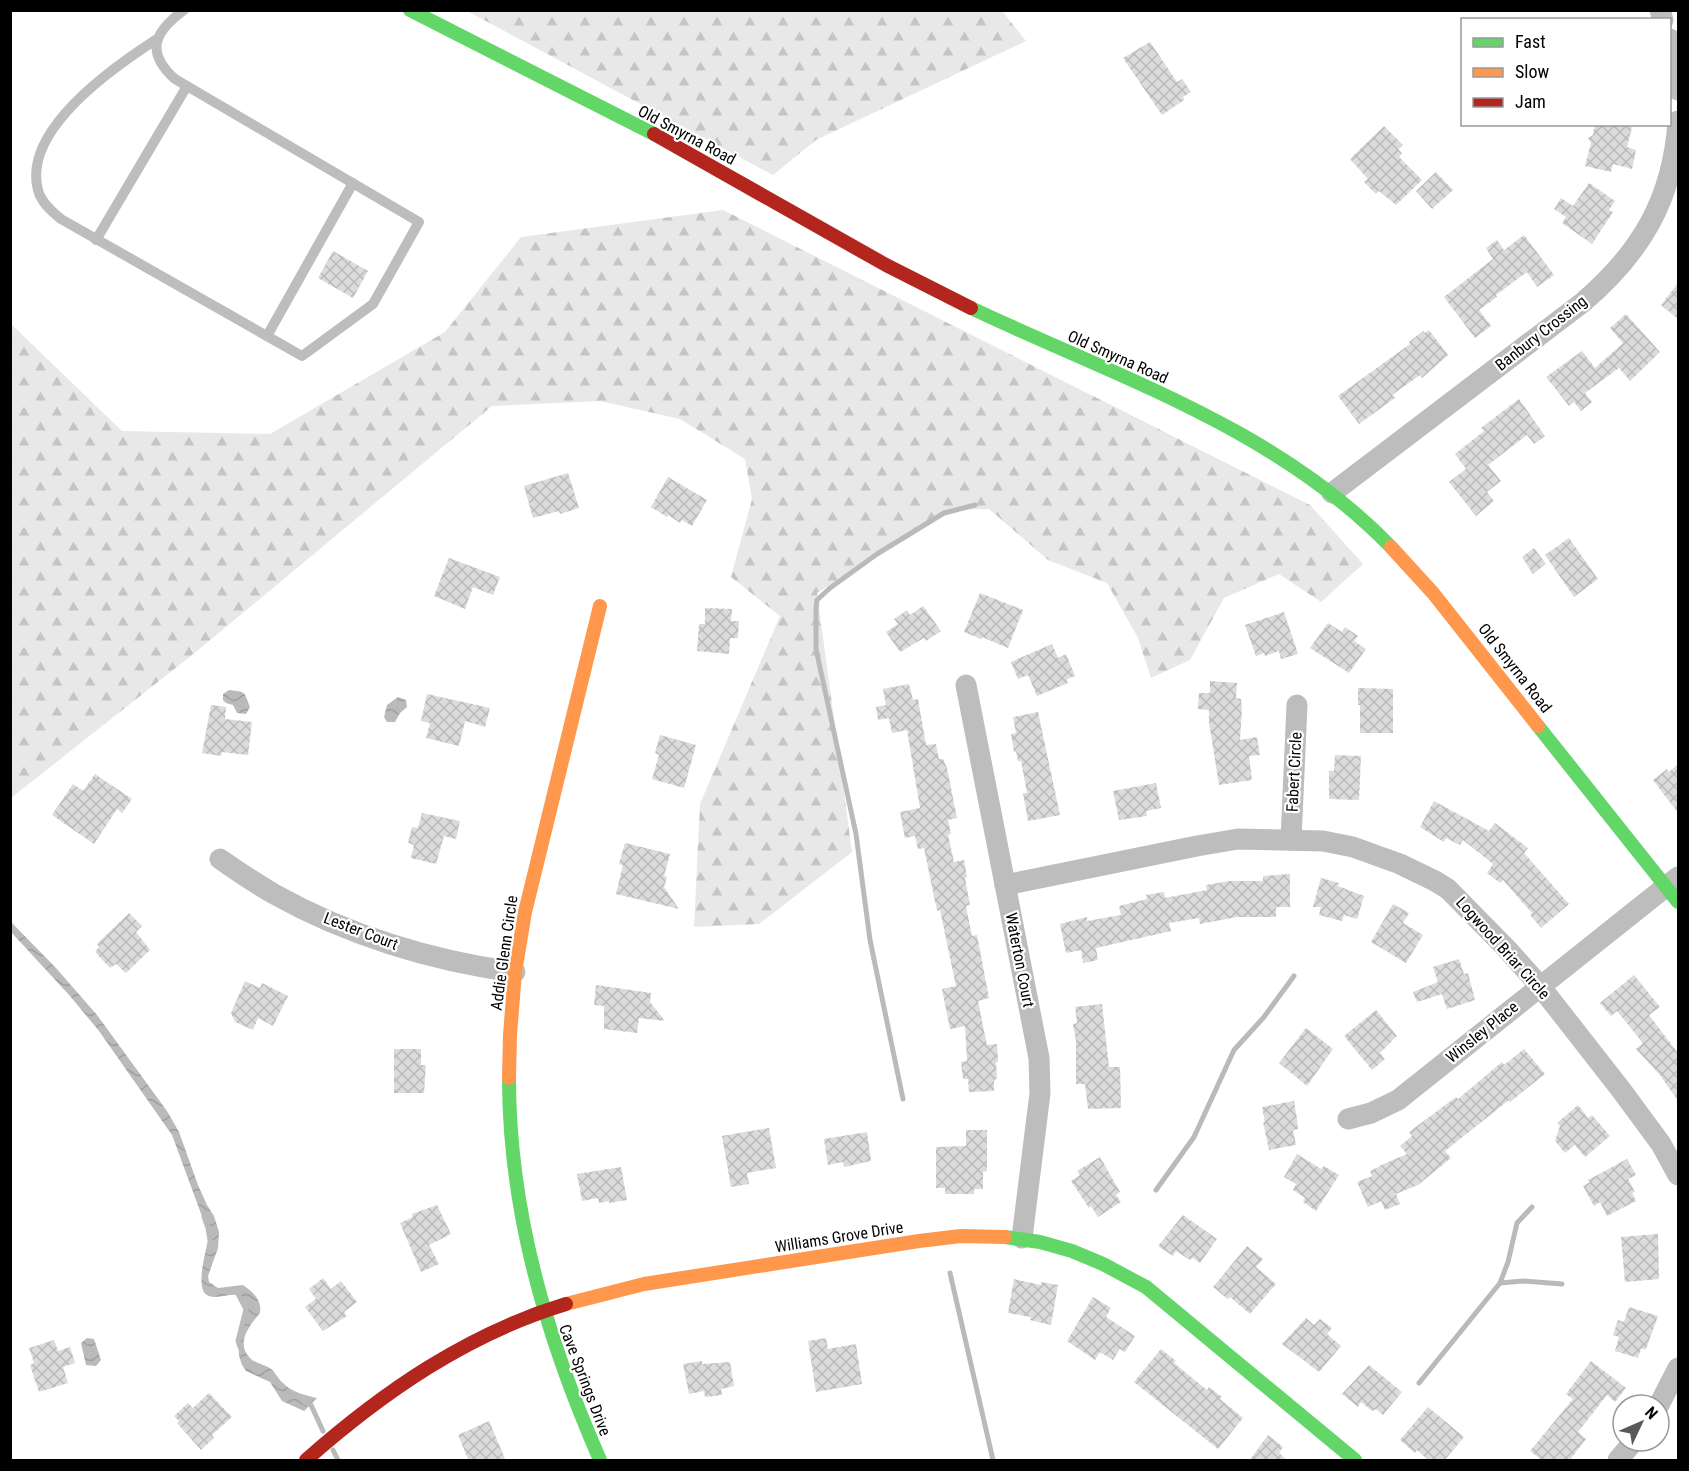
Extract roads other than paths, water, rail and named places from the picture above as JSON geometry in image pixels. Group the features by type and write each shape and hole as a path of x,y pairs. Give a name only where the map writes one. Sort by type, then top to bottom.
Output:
{"street":[{"name":"Old Smyrna Road","path":"410,10 661,138 961,304 1228,427 1274,453 1332,493 1390,546 1446,608 1674,888"},
{"path":"1671,44 1678,90"},
{"name":"Banbury Crossing","path":"1332,493 1582,303 1618,270 1638,245 1658,207 1673,162 1678,121"},
{"name":"Addie Glenn Circle","path":"542,1310 521,1221 513,1162 509,1073 515,972 535,866 600,606"},
{"name":"Waterton Court","path":"966,685 1039,1058 1040,1093 1022,1238"},
{"name":"Fabert Circle","path":"1291,840 1297,705"},
{"name":"Logwood Briar Circle","path":"1005,885 1238,839 1323,841 1353,847 1400,864 1436,881 1458,898 1540,986 1650,1128 1678,1175"},
{"name":"Lester Court","path":"220,859 273,894 362,933 440,958 515,972"},
{"name":"Winsley Place","path":"1348,1119 1371,1113 1398,1100 1540,986 1674,888"},
{"name":"Williams Grove Drive","path":"306,1461 341,1427 404,1381 450,1352 542,1310 621,1288 921,1241 968,1236 1022,1238 1087,1256 1146,1287 1355,1461"},
{"name":"Cave Springs Drive","path":"542,1310 566,1381 600,1461"},
{"path":"1665,1393 1678,1368"}],"lane":[{"path":"157,39 155,48 157,58 175,79 419,222 373,304 302,356 61,219 43,200 38,190 36,177 40,156 52,132 81,97 109,72 157,39 172,19 184,10"},
{"path":"96,240 187,86"},
{"path":"267,336 353,183"}],"water":[{"path":"229,690 242,692 245,695 250,707 246,714 237,713 233,705 223,700 223,694"},
{"path":"398,697 406,700 407,707 395,722 387,722 384,717 387,705"},
{"path":"11,922 56,968 97,1015 167,1111 179,1132 198,1185 214,1216 219,1232 218,1248 208,1276 209,1282 218,1288 243,1285 256,1297 260,1304 260,1313 246,1334 244,1346 246,1352 252,1360 271,1369 291,1389 317,1398 304,1411 282,1401 270,1382 246,1371 242,1365 238,1336 247,1313 246,1303 238,1295 212,1297 204,1292 202,1277 209,1232 172,1135 99,1031 11,932"},
{"path":"87,1338 94,1339 101,1360 96,1366 86,1365 81,1343"}],"waterway":[{"path":"903,1099 870,940 856,834 816,649 816,608 817,600 830,588 877,554 944,513 975,505"},
{"path":"1156,1190 1194,1137 1234,1050 1264,1017 1294,976"},
{"path":"1419,1383 1500,1283 1508,1262 1517,1223 1532,1207"},
{"path":"204,1217 210,1240"},
{"path":"950,1273 993,1460"},
{"path":"1500,1283 1523,1281 1562,1284"},
{"path":"237,1292 246,1309 238,1341 240,1347"},
{"path":"304,1402 311,1405 323,1431"},
{"path":"333,1450 338,1460"}]}
